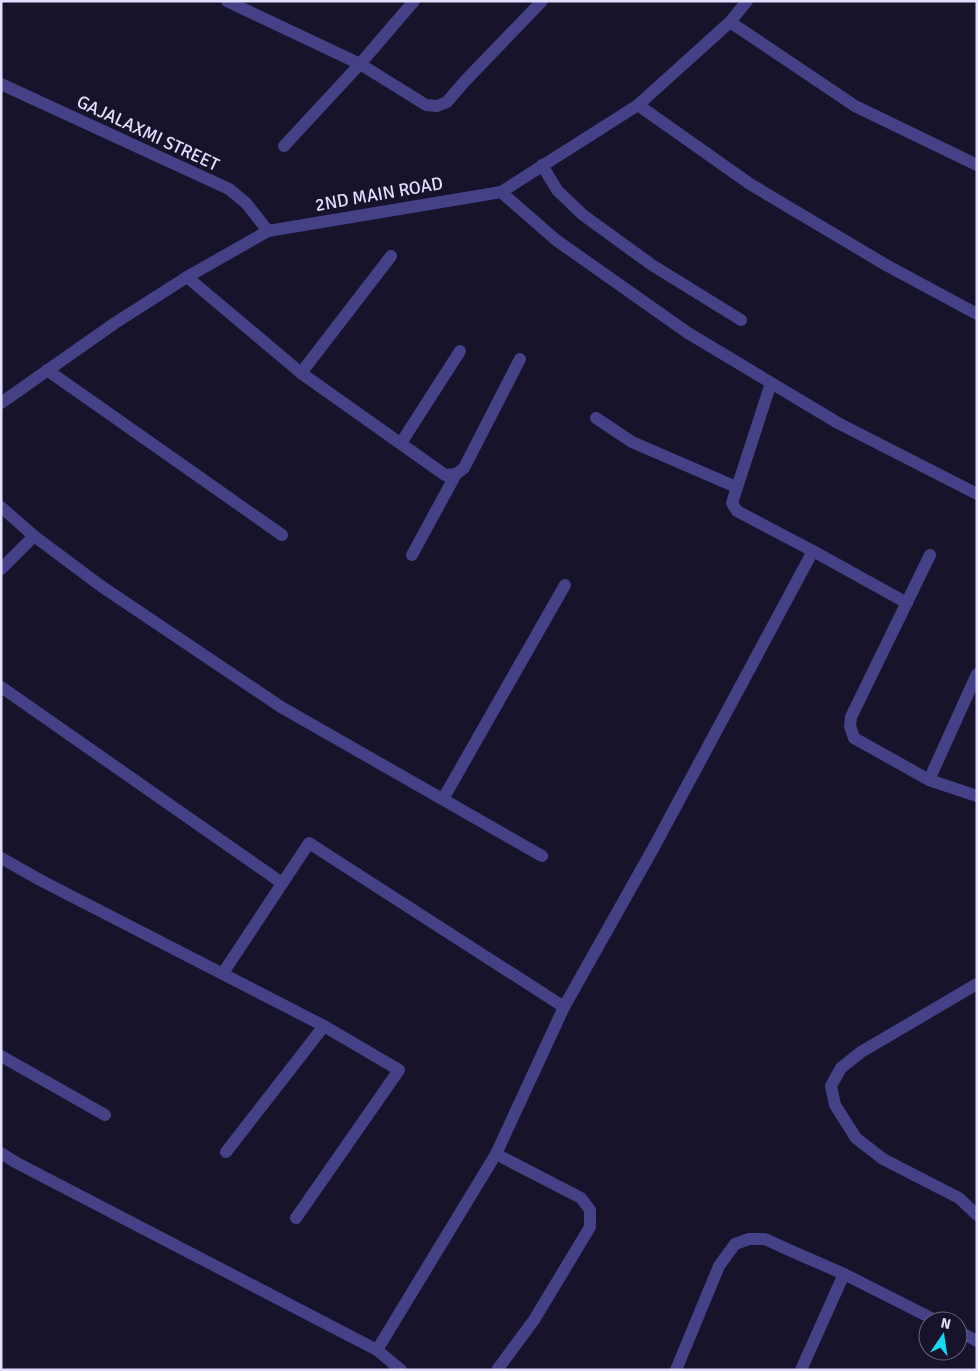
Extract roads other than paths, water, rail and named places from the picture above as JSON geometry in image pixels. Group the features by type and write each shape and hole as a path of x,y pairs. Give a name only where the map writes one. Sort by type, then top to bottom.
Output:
{"street":[{"path":"227,1 360,64 426,105 437,106 448,102 465,81 542,1"},
{"path":"284,146 360,64 414,1"},
{"name":"2ND MAIN ROAD","path":"1,403 115,323 268,231 501,192 638,105 730,22 747,1"},
{"path":"730,22 855,106 977,165"},
{"name":"GAJALAXMI STREET","path":"1,84 229,189 246,203 268,231"},
{"path":"638,105 750,184 886,264 977,314"},
{"path":"542,166 557,190 583,215 652,265 741,320"},
{"path":"501,192 556,240 688,333 838,423 977,494"},
{"path":"301,373 391,256"},
{"path":"187,278 301,373 446,474 456,474"},
{"path":"401,443 460,350"},
{"path":"412,555 456,474 464,468 520,359"},
{"path":"47,370 282,535"},
{"path":"771,383 732,503 737,511 907,603"},
{"path":"596,418 632,442 736,487"},
{"path":"1,507 34,536 101,586 281,707 542,856"},
{"path":"1,569 34,536"},
{"path":"377,1350 496,1154 564,1007 654,847 813,551"},
{"path":"930,555 851,717 850,726 854,738 929,780 977,796"},
{"path":"443,799 565,585"},
{"path":"929,780 977,674"},
{"path":"1,687 282,883"},
{"path":"223,973 309,844 564,1007"},
{"path":"1,858 40,880 324,1026 399,1070 296,1218"},
{"path":"977,984 861,1052 840,1068 831,1086 835,1105 856,1138 883,1158 959,1198 977,1215"},
{"path":"226,1152 324,1026"},
{"path":"1,1056 105,1115"},
{"path":"1,1153 377,1350 401,1370"},
{"path":"496,1154 581,1198 590,1210 590,1227 534,1320 497,1370"},
{"path":"676,1370 719,1266 735,1244 749,1239 765,1239 844,1274 918,1311"},
{"path":"801,1370 844,1274"}]}
